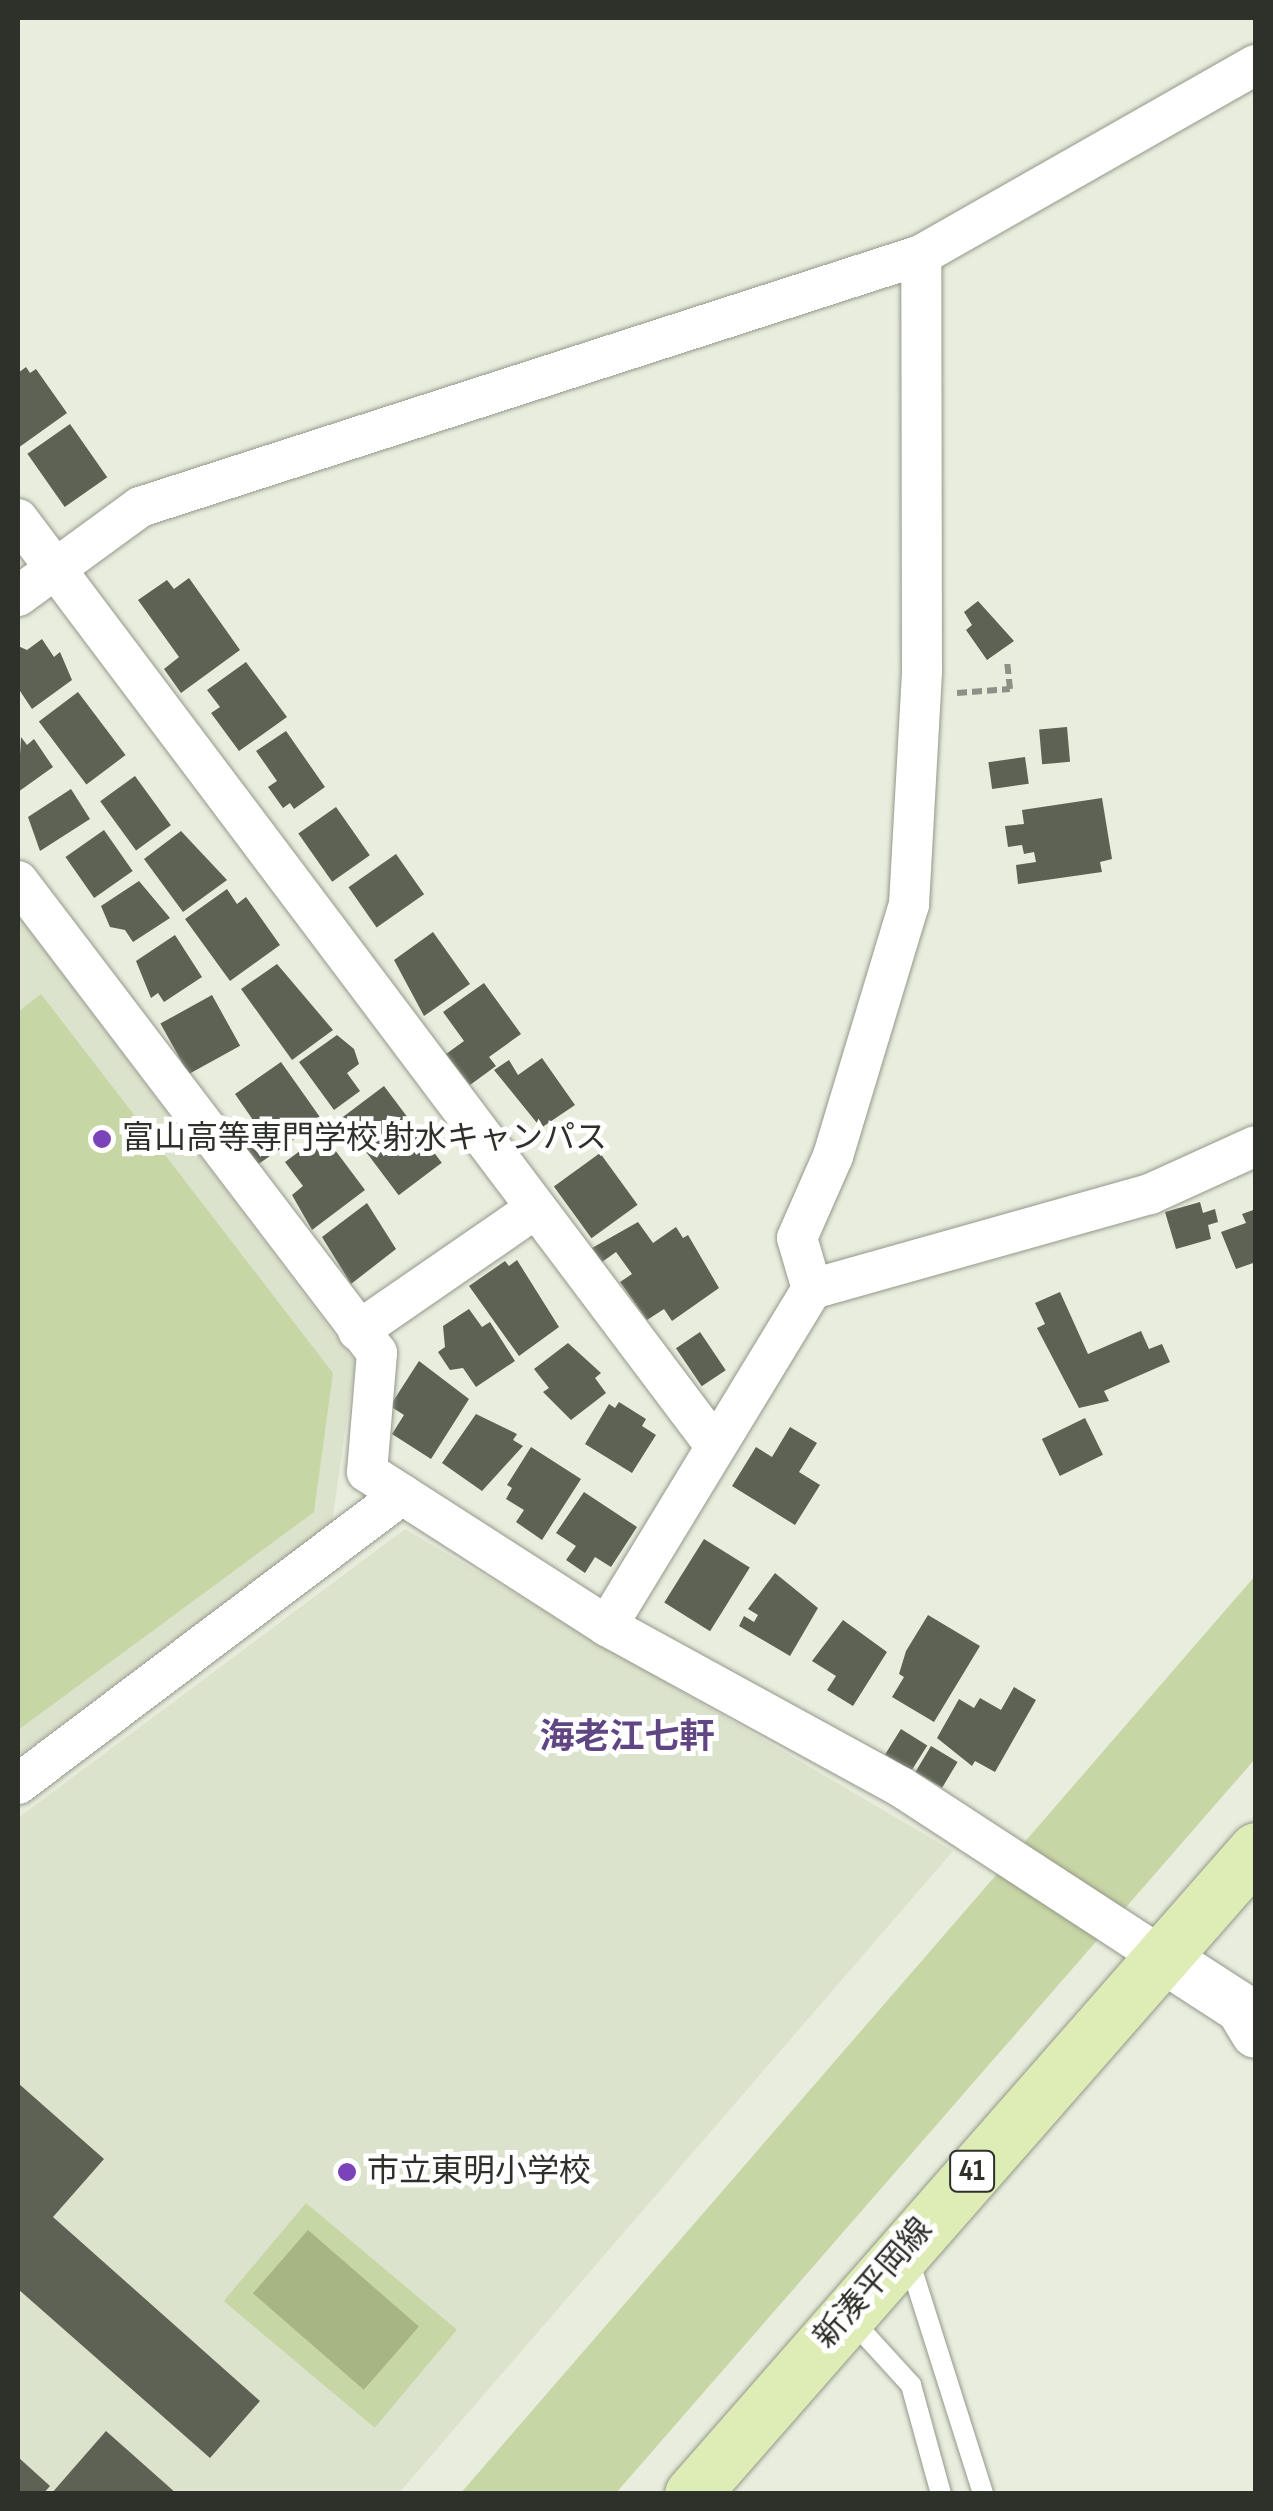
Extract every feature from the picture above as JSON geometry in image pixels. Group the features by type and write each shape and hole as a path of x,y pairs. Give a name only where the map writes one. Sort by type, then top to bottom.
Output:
{"main road":[{"name":"新湊平岡線","path":"692,2494 1159,1954 1256,1850"}],"street":[{"path":"18,596 140,507 921,255 1256,65"},
{"path":"812,1290 796,1238 833,1156 909,905 921,696 921,255"},
{"path":"18,519 713,1443"},
{"path":"18,881 377,1353 366,1472 608,1626 901,1787 1241,2008 1256,2033"},
{"path":"608,1626 713,1443 812,1290 1150,1194 1256,1146"},
{"path":"358,1331 536,1208"},
{"path":"18,1784 402,1496"}],"lane":[{"path":"904,2249 983,2494"},
{"path":"848,2316 911,2385 941,2494"}],"path":[{"path":"921,696 1010,689 1007,662"}],"shaded area":[{"name":"富山高等専門学校 射水キャンパス","path":"18,915 355,1362 332,1523 18,1756"},
{"name":"富山高等専門学校 射水キャンパス","path":"41,994 333,1373 314,1512 18,1730 18,1012"},
{"name":"市立東明小学校","path":"405,1529 953,1851 399,2493 18,2494 18,1818"},
{"path":"1255,1576 1255,1759 616,2493 460,2494"},
{"path":"306,2203 457,2330 375,2428 224,2301"},
{"path":"308,2230 419,2326 364,2390 253,2293"}],"building":[{"path":"26,367 30,373 36,369 67,413 18,448 18,373"},
{"path":"70,424 107,477 65,507 27,454"},
{"path":"189,578 240,650 181,693 164,669 179,657 138,600 167,580 174,589"},
{"path":"978,601 1014,641 987,660 966,630 972,625 964,612"},
{"path":"42,639 54,657 60,652 72,680 32,709 18,688 18,646 27,650"},
{"path":"246,662 287,717 239,751 211,713 220,707 207,690"},
{"path":"78,692 126,755 86,785 39,721"},
{"path":"1067,727 1070,762 1042,764 1039,729"},
{"path":"286,731 325,787 294,809 290,803 283,808 268,787 277,781 256,751"},
{"path":"21,737 27,745 34,739 53,767 18,792"},
{"path":"1025,757 1029,784 992,789 988,762"},
{"path":"135,776 171,825 136,851 100,801"},
{"path":"71,789 90,819 40,851 28,817"},
{"path":"1102,798 1112,859 1100,862 1102,872 1018,884 1016,865 1036,862 1034,852 1024,854 1022,845 1008,847 1005,826 1024,824 1022,810"},
{"path":"336,807 370,855 332,882 298,833"},
{"path":"104,830 133,871 94,898 65,857"},
{"path":"181,831 227,880 183,912 144,859"},
{"path":"396,854 424,894 377,927 348,887"},
{"path":"139,881 170,918 133,942 125,930 110,927 101,906"},
{"path":"227,889 237,904 246,897 280,945 230,981 185,919"},
{"path":"433,932 470,984 424,1016 394,960"},
{"path":"175,935 202,977 164,1002 158,993 151,998 136,961"},
{"path":"277,964 333,1030 292,1060 241,989"},
{"path":"484,983 521,1034 489,1057 496,1066 470,1085 446,1054 464,1041 443,1012"},
{"path":"212,995 240,1046 189,1074 160,1024"},
{"path":"337,1035 354,1049 359,1064 347,1073 360,1091 334,1110 299,1062"},
{"path":"542,1058 575,1105 541,1128 494,1070 509,1060 518,1075"},
{"path":"281,1062 322,1120 257,1165 234,1133 253,1120 235,1094"},
{"path":"384,1086 442,1163 399,1195 341,1118"},
{"path":"323,1134 365,1190 312,1230 292,1195 303,1186 285,1162"},
{"path":"600,1153 638,1205 592,1238 554,1187"},
{"path":"1200,1202 1203,1213 1215,1209 1218,1222 1208,1225 1211,1239 1176,1249 1165,1212"},
{"path":"367,1203 396,1249 351,1284 322,1237"},
{"path":"1256,1209 1256,1262 1236,1269 1221,1232 1246,1223 1242,1214"},
{"path":"638,1222 653,1243 676,1227 683,1238 688,1235 719,1288 672,1321 664,1309 647,1320 620,1282 632,1274 616,1252 602,1262 592,1248"},
{"path":"517,1260 559,1327 519,1356 469,1286 505,1261 509,1266"},
{"path":"1060,1292 1088,1354 1141,1331 1149,1349 1162,1344 1170,1362 1104,1391 1109,1401 1079,1408 1037,1328 1045,1324 1035,1303"},
{"path":"469,1309 482,1327 490,1322 515,1361 476,1387 463,1368 450,1370 438,1352 445,1347 443,1326"},
{"path":"700,1332 726,1370 702,1386 676,1348"},
{"path":"568,1343 601,1373 595,1378 606,1393 571,1420 543,1392 549,1388 534,1369"},
{"path":"419,1361 469,1399 431,1459 392,1434 404,1415 390,1406"},
{"path":"619,1402 646,1419 642,1426 656,1435 632,1473 585,1444 609,1404 615,1408"},
{"path":"476,1414 517,1434 513,1440 523,1446 482,1491 442,1463"},
{"path":"1085,1418 1103,1455 1060,1476 1042,1439"},
{"path":"790,1427 817,1443 799,1472 820,1485 795,1525 732,1486 756,1447 772,1457"},
{"path":"531,1447 581,1479 542,1540 516,1522 524,1510 506,1499 512,1488 507,1485"},
{"path":"584,1492 637,1527 611,1567 595,1557 585,1573 566,1560 576,1546 556,1533"},
{"path":"704,1539 750,1568 710,1631 664,1603"},
{"path":"775,1573 818,1608 790,1656 739,1626 744,1616 754,1622 758,1615 748,1609"},
{"path":"928,1615 980,1646 934,1722 892,1697 904,1677 899,1674 906,1651"},
{"path":"843,1620 887,1652 853,1706 827,1690 836,1676 812,1661"},
{"path":"1014,1687 1036,1700 995,1772 975,1761 972,1766 937,1738 959,1699 974,1708 980,1698 1001,1710"},
{"path":"901,1729 927,1745 911,1771 885,1754"},
{"path":"931,1746 958,1762 942,1788 916,1772"},
{"path":"18,2083 104,2159 53,2217 260,2401 210,2458 18,2289"},
{"path":"106,2431 177,2494 51,2494"},
{"path":"18,2457 50,2486 43,2494 18,2494"}],"place":[{"name":"富山高等専門学校 射水キャンパス","path":"102,1139"},
{"name":"市立東明小学校","path":"347,2172"}],"district":[{"name":"海老江七軒","path":"627,1738"}]}
